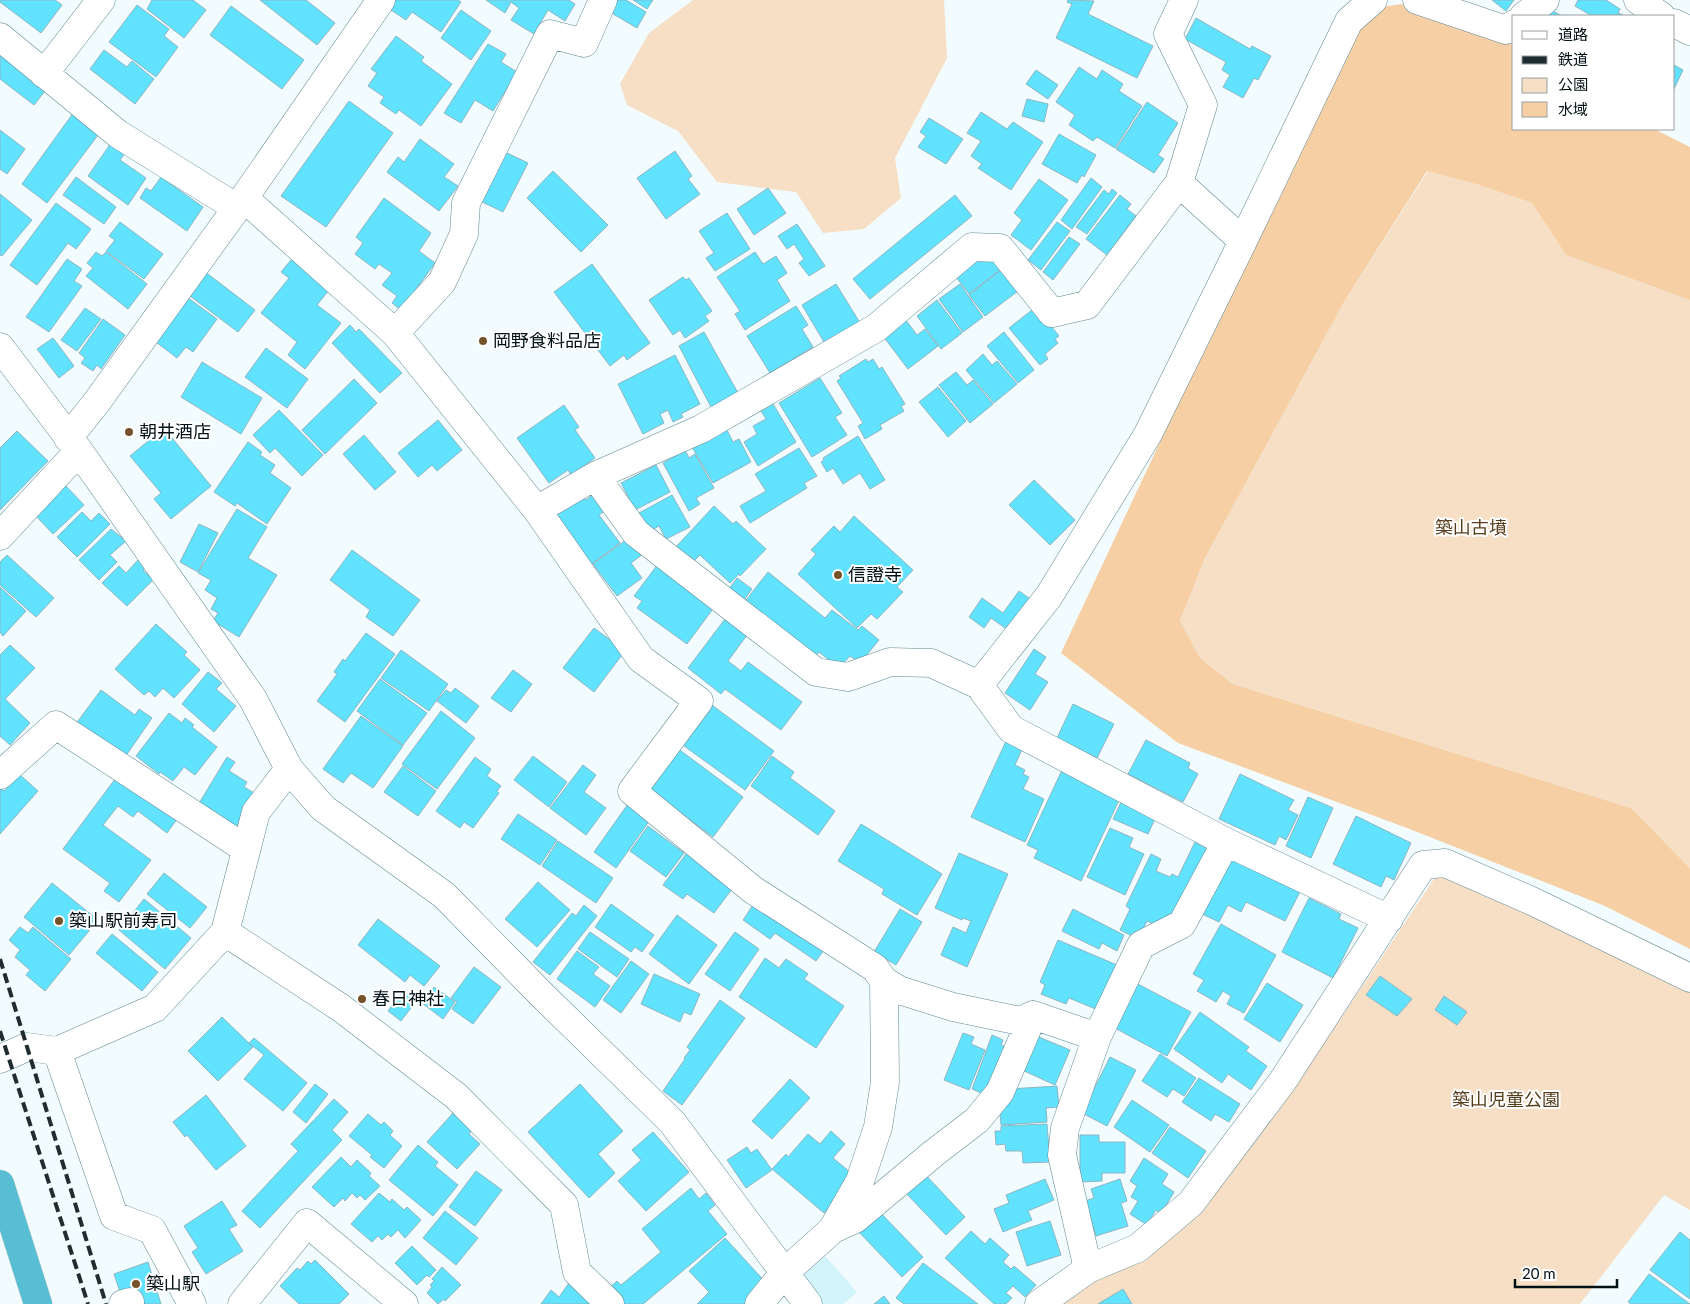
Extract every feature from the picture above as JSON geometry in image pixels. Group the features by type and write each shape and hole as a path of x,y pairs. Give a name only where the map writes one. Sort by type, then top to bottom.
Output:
{"highway":[{"path":"0,1184 38,1304"}],"street":[{"path":"44,74 101,0"},
{"path":"0,536 73,444 96,403 241,203 381,0"},
{"path":"395,333 442,282 464,234 466,203 550,34 584,43 603,0"},
{"path":"537,510 595,476 700,430 876,328 972,247 1000,248 1052,313 1086,304 1179,183 1203,105 1168,34 1184,0"},
{"path":"979,685 1050,596 1148,434 1349,21 1373,0"},
{"path":"1417,0 1506,30 1512,26"},
{"path":"1525,15 1545,0"},
{"path":"1675,24 1690,31"},
{"path":"0,37 118,134 241,203 395,333 537,510 642,659 699,701 632,791 753,890 875,968 884,982 899,990 953,1007 1020,1021 1034,1015 1098,1037"},
{"path":"1179,183 1243,241"},
{"path":"0,347 73,444 253,698 289,769 323,808 444,894 541,994 672,1122 808,1304"},
{"path":"595,476 636,533 816,672 848,677 890,662 931,663 979,685 1011,729 1226,842 1389,919"},
{"path":"0,775 56,725 246,850"},
{"path":"0,1059 27,1047 57,1051 155,1008 225,932 256,812 289,769"},
{"path":"1088,1268 1062,1155 1065,1128 1098,1037 1141,945 1182,924 1226,842"},
{"path":"1039,1304 1088,1268 1138,1248 1191,1203 1282,1082 1423,865 1445,864 1534,902 1690,978"},
{"path":"225,932 341,1008 456,1096 564,1205 577,1272 610,1304"},
{"path":"832,1230 860,1181 878,1127 885,1082 884,982"},
{"path":"759,1304 784,1273 832,1230 855,1219 977,1120 1000,1092 1034,1015"},
{"path":"57,1051 114,1216 152,1230 192,1304"},
{"path":"242,1304 307,1223 404,1304"}],"shaded area":[{"path":"825,1256 857,1292 843,1304 815,1304 795,1282"}],"green space":[{"path":"693,0 944,0 947,58 895,158 901,198 864,229 823,233 796,192 717,182 678,131 627,105 620,84 649,33"},
{"name":"築山古墳","path":"1428,171 1476,184 1532,203 1566,255 1690,300 1690,868 1631,808 1233,684 1200,658 1180,621 1205,558 1345,300"},
{"name":"築山児童公園","path":"1438,873 1690,986 1690,1210 1664,1195 1580,1304 1064,1304 1090,1281 1145,1261 1198,1210 1246,1149 1327,1039"}],"water":[{"path":"1401,4 1504,40 1512,45 1512,130 1656,130 1690,147 1690,300 1566,255 1532,203 1476,184 1427,171 1345,300 1205,558 1180,621 1200,658 1233,684 1631,808 1690,868 1690,949 1605,906 1407,828 1178,743 1061,653 1236,280 1359,26 1376,8"}],"building":[{"path":"0,0 55,0 62,5 41,33 0,2"},
{"path":"152,0 193,0 206,10 184,38 147,9"},
{"path":"260,0 306,0 335,23 317,45"},
{"path":"394,0 458,0 461,2 441,32 412,12 406,20 388,8"},
{"path":"486,0 569,0 575,4 565,21 548,10 534,34 511,20 519,8 511,2 505,13"},
{"path":"614,0 626,0 646,12 637,28 608,11"},
{"path":"633,0 653,0 647,9"},
{"path":"1068,0 1094,1 1088,14 1153,46 1137,78 1056,38 1072,4 1067,2"},
{"path":"1492,0 1514,0 1506,11"},
{"path":"1578,0 1606,0 1620,9 1618,13 1623,15 1590,15 1575,6"},
{"path":"137,5 169,29 164,36 178,47 156,77 109,42"},
{"path":"231,6 304,60 282,89 210,35"},
{"path":"461,10 491,31 471,60 441,38"},
{"path":"1551,10 1560,15 1548,15"},
{"path":"1196,18 1250,49 1252,46 1271,56 1258,80 1254,78 1243,98 1223,87 1230,75 1222,70 1226,62 1185,39"},
{"path":"396,36 424,57 421,61 452,84 421,126 399,110 396,114 380,103 384,97 368,86 377,73 371,69"},
{"path":"488,44 506,54 501,62 517,72 493,111 475,100 461,123 444,113"},
{"path":"0,48 49,86 34,105 0,79"},
{"path":"104,50 127,67 132,61 154,79 135,104 90,69"},
{"path":"1675,66 1683,70 1675,87"},
{"path":"1079,67 1097,79 1102,70 1123,84 1119,91 1142,106 1115,148 1097,137 1093,141 1069,125 1075,115 1056,102"},
{"path":"1036,70 1058,85 1048,99 1026,84"},
{"path":"1027,99 1048,104 1044,122 1022,116"},
{"path":"349,101 393,133 326,227 281,196"},
{"path":"1147,102 1178,123 1158,155 1164,159 1154,173 1116,149"},
{"path":"74,112 101,131 47,203 22,184"},
{"path":"981,112 1007,129 1013,122 1043,142 1011,190 978,168 982,164 971,156 981,141 967,133"},
{"path":"929,118 963,139 946,164 918,147 926,136 920,132"},
{"path":"0,130 25,149 7,174 0,169"},
{"path":"1059,134 1096,155 1084,177 1082,175 1077,183 1042,164"},
{"path":"420,139 454,164 444,177 458,186 439,211 387,172 398,157 404,162"},
{"path":"111,143 125,153 120,160 146,178 128,205 88,176"},
{"path":"503,151 528,163 503,212 478,200"},
{"path":"675,151 692,176 688,179 700,194 666,219 637,178"},
{"path":"553,171 608,225 581,252 527,198"},
{"path":"76,177 116,207 104,224 63,195"},
{"path":"161,177 203,207 187,231 140,198 146,188 151,191"},
{"path":"1091,178 1102,187 1072,229 1061,220"},
{"path":"1039,179 1068,200 1031,250 1011,235 1022,220 1014,213"},
{"path":"768,188 786,213 754,235 737,209"},
{"path":"1112,189 1117,193 1087,234 1076,227 1104,190 1109,194"},
{"path":"0,194 32,220 2,256 0,255"},
{"path":"955,195 972,216 870,299 853,279"},
{"path":"1120,195 1131,204 1127,209 1136,216 1107,255 1086,239"},
{"path":"384,198 431,233 419,251 435,263 401,310 392,303 397,296 382,285 392,273 379,264 375,269 355,254 363,243 356,237"},
{"path":"56,203 91,229 76,249 68,243 37,285 10,265"},
{"path":"727,213 750,249 715,271 706,258 714,253 699,231"},
{"path":"120,222 163,254 144,279 106,251 115,240 109,236"},
{"path":"1057,222 1070,231 1041,270 1028,260"},
{"path":"797,224 825,266 809,276 799,263 804,259 794,244 787,249 778,236"},
{"path":"1069,237 1080,244 1053,280 1043,272"},
{"path":"96,252 102,256 106,252 147,284 128,309 86,276 93,268 87,263"},
{"path":"755,252 763,264 776,256 787,273 777,280 790,301 745,330 735,314 740,311 717,277"},
{"path":"987,253 1000,270 969,294 956,277"},
{"path":"296,254 334,284 317,305 341,323 305,369 288,355 297,342 261,313 289,278 281,272"},
{"path":"67,259 82,269 74,281 82,286 49,332 26,317"},
{"path":"592,264 650,343 627,360 624,355 610,366 554,292"},
{"path":"1002,269 1018,291 985,316 969,295"},
{"path":"204,271 255,310 238,332 186,293"},
{"path":"683,277 686,280 689,278 712,311 705,316 709,321 685,338 680,330 673,335 649,300"},
{"path":"836,284 862,326 827,347 802,305"},
{"path":"960,284 983,317 963,332 939,299"},
{"path":"184,295 217,319 193,352 186,347 177,358 152,339"},
{"path":"937,300 962,333 941,349 917,316"},
{"path":"796,306 808,325 802,329 813,347 770,373 747,336"},
{"path":"85,308 101,319 77,351 61,340"},
{"path":"1032,310 1043,323 1047,321 1059,336 1055,339 1058,343 1045,354 1048,359 1040,365 1009,328"},
{"path":"103,319 125,335 101,369 97,365 93,371 81,363 85,358 79,353"},
{"path":"905,319 917,335 925,329 938,346 908,369 883,336"},
{"path":"350,325 356,332 359,329 402,373 380,393 332,343"},
{"path":"704,332 738,393 711,407 679,346"},
{"path":"1004,332 1034,370 1018,383 987,346"},
{"path":"53,338 74,366 59,378 37,349"},
{"path":"266,348 308,379 287,408 245,377"},
{"path":"983,354 992,365 997,361 1017,384 994,403 966,370"},
{"path":"675,355 700,404 681,414 683,417 673,422 668,410 660,414 664,423 643,434 618,384"},
{"path":"866,359 868,362 873,359 879,369 882,367 905,404 901,406 904,411 880,425 882,429 865,439 858,426 863,423 837,381 841,378 839,376"},
{"path":"202,362 262,398 241,434 181,397"},
{"path":"956,372 967,385 973,380 993,404 970,423 939,385"},
{"path":"820,378 842,413 835,417 847,435 812,457 779,403"},
{"path":"354,379 377,403 325,454 302,430"},
{"path":"938,387 966,421 948,437 919,402"},
{"path":"773,404 796,442 758,466 744,442 757,434 753,426 766,419 761,411"},
{"path":"564,405 579,427 575,430 595,458 571,475 568,470 549,483 517,438"},
{"path":"279,410 323,455 302,476 275,448 270,453 253,435"},
{"path":"438,420 462,450 437,471 432,465 418,477 398,453"},
{"path":"164,428 211,486 171,519 154,499 161,493 130,456"},
{"path":"726,428 733,442 739,439 751,462 713,483 692,447"},
{"path":"17,431 48,461 0,510 0,448"},
{"path":"364,435 396,472 375,490 343,454"},
{"path":"858,436 885,480 870,489 860,473 843,484 833,468 827,472 821,462 824,460 823,458"},
{"path":"248,442 262,452 260,455 275,465 270,473 291,488 267,524 237,503 235,506 214,492"},
{"path":"799,448 817,476 804,483 807,488 750,523 740,506 766,491 755,474"},
{"path":"685,450 689,458 695,454 714,488 696,498 700,504 689,511 663,463"},
{"path":"656,465 670,492 635,510 621,483"},
{"path":"1034,480 1075,520 1050,545 1009,505"},
{"path":"65,485 84,505 53,534 34,514"},
{"path":"581,493 586,500 595,493 607,509 599,515 620,543 589,566 551,514"},
{"path":"672,495 690,527 666,539 659,526 649,532 639,513"},
{"path":"714,506 733,524 736,521 766,549 740,576 739,574 730,583 700,555 690,565 674,549"},
{"path":"237,509 267,527 248,558 277,575 239,637 213,621 218,613 211,609 217,598 205,590 211,580 198,573"},
{"path":"82,512 91,521 99,513 110,524 77,557 57,537"},
{"path":"854,516 913,570 897,587 903,592 877,619 871,614 857,628 798,574 816,554 811,550 834,526 840,532"},
{"path":"199,524 218,533 198,572 180,562"},
{"path":"111,529 126,541 110,555 117,562 99,580 79,560"},
{"path":"630,537 643,554 631,563 642,578 617,596 593,564"},
{"path":"352,550 420,600 393,636 366,617 370,610 330,580"},
{"path":"7,555 54,598 36,617 0,585 0,562"},
{"path":"138,560 146,567 143,570 153,580 127,606 102,583 119,566 126,573"},
{"path":"658,564 715,606 687,644 637,608 642,601 634,596"},
{"path":"768,572 825,618 832,610 858,630 862,626 879,640 860,663 850,656 839,668 819,652 813,659 743,604"},
{"path":"737,578 752,589 741,604 726,593"},
{"path":"0,587 26,611 3,636 0,632"},
{"path":"1019,591 1036,603 1015,635 991,618 984,628 969,617 982,598 1003,613"},
{"path":"725,619 747,635 728,661 741,671 748,662 802,702 781,730 725,689 721,694 688,668"},
{"path":"156,624 187,652 184,655 200,670 174,698 163,688 155,697 149,691 144,695 115,669"},
{"path":"594,628 625,651 594,692 563,668"},
{"path":"366,633 395,654 345,722 317,701 337,674 334,672 343,659 345,661"},
{"path":"10,645 35,668 5,699 30,723 10,745 0,736 0,655"},
{"path":"1034,649 1046,657 1035,674 1048,682 1030,710 1005,693"},
{"path":"401,650 448,684 429,711 381,678"},
{"path":"513,670 532,684 511,712 491,698"},
{"path":"208,672 222,683 216,689 236,706 214,732 182,704"},
{"path":"380,679 427,713 403,745 357,711"},
{"path":"455,688 479,706 466,723 437,701 446,690 451,693"},
{"path":"101,690 135,715 139,709 152,718 123,760 75,725"},
{"path":"709,703 774,751 745,790 680,743"},
{"path":"1073,704 1114,724 1097,758 1057,738"},
{"path":"441,711 475,738 437,789 402,764"},
{"path":"169,713 182,723 185,718 194,725 192,727 217,747 195,775 184,767 173,781 160,772 159,774 136,756"},
{"path":"361,716 403,746 373,788 351,773 343,783 323,769"},
{"path":"1007,739 1023,747 1015,765 1025,770 1023,774 1029,777 1023,789 1044,799 1025,842 971,817"},
{"path":"1146,740 1190,763 1188,768 1198,774 1183,802 1128,774"},
{"path":"673,745 743,797 713,837 643,785"},
{"path":"533,756 567,782 549,807 514,780"},
{"path":"772,756 794,772 790,778 835,811 818,835 751,786"},
{"path":"227,757 235,762 229,771 247,782 244,787 256,794 236,827 198,805"},
{"path":"475,757 491,769 487,776 501,786 497,791 499,793 473,828 464,822 460,828 436,811"},
{"path":"583,765 596,775 584,792 606,808 586,835 550,808"},
{"path":"403,766 436,791 418,816 384,792"},
{"path":"1063,768 1121,796 1081,881 1034,858 1038,850 1027,845"},
{"path":"121,771 180,815 167,833 138,811 133,817 118,806 103,825 151,860 119,902 104,891 110,883 63,849"},
{"path":"19,774 38,791 0,834 0,787 4,791"},
{"path":"1240,774 1294,800 1288,810 1298,815 1286,840 1279,836 1275,845 1219,819"},
{"path":"1124,796 1158,812 1148,834 1113,819"},
{"path":"1308,797 1333,808 1311,858 1286,846"},
{"path":"628,804 650,820 616,868 594,852"},
{"path":"518,814 557,840 540,865 501,839"},
{"path":"1356,816 1411,843 1394,880 1386,876 1381,887 1333,864"},
{"path":"861,824 942,874 917,915 882,894 884,889 838,861"},
{"path":"648,826 684,853 666,877 630,851"},
{"path":"1110,828 1133,838 1129,847 1144,854 1125,895 1087,877"},
{"path":"558,841 613,878 596,903 542,866"},
{"path":"1195,842 1215,853 1177,920 1162,928 1147,921 1138,939 1120,930 1130,909 1126,906 1151,854 1161,859 1156,871 1170,877 1172,874 1178,877"},
{"path":"689,850 735,885 714,913 687,894 683,899 663,885"},
{"path":"959,853 1008,874 967,967 941,955 953,927 966,933 971,921 963,918 962,920 935,908"},
{"path":"1233,853 1302,888 1285,921 1246,902 1241,912 1228,905 1219,922 1202,914"},
{"path":"164,873 207,907 190,928 147,894"},
{"path":"538,882 570,910 537,947 505,919"},
{"path":"52,883 98,920 69,955 24,917"},
{"path":"1309,898 1341,914 1339,919 1358,928 1333,978 1282,952"},
{"path":"144,899 191,938 165,969 119,930"},
{"path":"755,902 824,950 816,961 775,933 770,939 743,920"},
{"path":"611,904 654,935 642,952 635,947 631,952 595,927"},
{"path":"584,905 597,916 550,975 533,962 572,913 576,916"},
{"path":"900,909 922,922 896,965 874,952"},
{"path":"1073,909 1124,935 1117,951 1102,943 1099,949 1062,931"},
{"path":"677,915 717,945 689,984 649,954"},
{"path":"378,919 440,966 424,986 410,975 405,982 358,945"},
{"path":"1221,924 1276,955 1244,1013 1227,1004 1231,996 1223,991 1216,1002 1197,991 1204,980 1193,974"},
{"path":"20,927 28,933 33,927 71,959 45,991 26,975 30,970 15,957 20,950 9,940"},
{"path":"590,932 629,959 617,977 578,949"},
{"path":"735,932 759,949 730,991 705,974"},
{"path":"112,934 158,972 142,991 96,953"},
{"path":"1058,940 1117,965 1098,1010 1069,998 1066,1004 1041,994 1045,985 1040,982"},
{"path":"577,951 599,967 593,974 610,986 595,1007 557,979"},
{"path":"765,958 779,968 786,959 808,974 804,979 844,1006 816,1048 739,997"},
{"path":"631,961 649,974 621,1013 603,1000"},
{"path":"474,967 501,987 473,1024 452,1009 457,1002 451,998"},
{"path":"654,974 700,994 691,1015 684,1012 680,1022 641,1004"},
{"path":"1380,976 1412,999 1397,1016 1366,995"},
{"path":"1136,983 1191,1012 1167,1056 1113,1027"},
{"path":"1267,983 1303,1005 1280,1042 1244,1019"},
{"path":"434,987 455,1002 443,1019 422,1003"},
{"path":"403,990 417,1000 401,1021 388,1011"},
{"path":"1444,996 1467,1012 1457,1025 1435,1010"},
{"path":"720,1000 745,1018 682,1105 663,1091 690,1050 687,1047"},
{"path":"1200,1012 1249,1047 1246,1051 1267,1066 1251,1090 1228,1074 1222,1083 1174,1049"},
{"path":"222,1017 253,1047 218,1081 188,1051"},
{"path":"963,1033 974,1037 971,1044 985,1050 969,1090 944,1080"},
{"path":"992,1035 1003,1040 1001,1045 1014,1050 986,1095 972,1089"},
{"path":"1034,1035 1070,1050 1055,1085 1020,1069"},
{"path":"254,1038 307,1083 283,1111 244,1079 264,1055 249,1043"},
{"path":"1160,1054 1196,1078 1184,1096 1173,1089 1167,1097 1142,1081"},
{"path":"1110,1057 1136,1070 1107,1126 1082,1113"},
{"path":"1199,1078 1240,1104 1229,1122 1215,1114 1211,1121 1182,1102"},
{"path":"790,1079 810,1098 772,1139 752,1121"},
{"path":"315,1084 328,1094 306,1123 293,1112"},
{"path":"580,1084 623,1131 598,1154 615,1173 589,1198 528,1132"},
{"path":"1057,1086 1059,1107 1046,1108 1047,1122 1001,1125 999,1102 1011,1102 1010,1089"},
{"path":"206,1095 246,1146 216,1170 187,1135 185,1137 173,1122"},
{"path":"334,1099 348,1112 332,1130 342,1140 260,1228 242,1211 298,1151 291,1144"},
{"path":"1132,1100 1169,1125 1150,1152 1114,1127"},
{"path":"453,1113 472,1130 469,1134 480,1144 457,1169 427,1142"},
{"path":"368,1114 381,1125 384,1122 393,1131 390,1135 402,1146 384,1168 349,1136"},
{"path":"1047,1124 1050,1162 1023,1163 1022,1151 1006,1151 1005,1144 996,1145 995,1131 1001,1131 1001,1126"},
{"path":"1170,1127 1206,1151 1188,1178 1152,1153"},
{"path":"831,1131 845,1144 833,1158 856,1177 824,1213 772,1169 786,1154 788,1157 808,1134 820,1144"},
{"path":"653,1132 689,1172 646,1211 618,1181 641,1160 632,1150"},
{"path":"1080,1135 1099,1135 1099,1142 1125,1142 1125,1173 1102,1173 1102,1181 1080,1182"},
{"path":"418,1145 438,1162 435,1166 458,1185 433,1216 389,1180"},
{"path":"747,1147 751,1153 757,1149 772,1170 746,1188 727,1160"},
{"path":"341,1157 351,1167 357,1160 371,1173 369,1176 380,1186 365,1200 360,1195 357,1198 352,1193 345,1201 343,1198 334,1207 312,1187"},
{"path":"1144,1158 1168,1174 1162,1184 1174,1192 1161,1214 1156,1210 1147,1225 1130,1214 1138,1201 1131,1197 1137,1186 1130,1181"},
{"path":"476,1171 502,1190 475,1226 449,1207"},
{"path":"922,1171 965,1217 946,1235 902,1189"},
{"path":"1045,1179 1054,1200 1028,1211 1032,1220 1003,1232 994,1209 1009,1203 1006,1195"},
{"path":"1120,1179 1127,1201 1121,1203 1128,1226 1096,1236 1085,1201 1094,1198 1091,1189"},
{"path":"691,1188 699,1199 706,1193 715,1205 708,1211 727,1234 643,1304 620,1304 608,1289 617,1281 621,1285 661,1252 642,1229"},
{"path":"379,1193 390,1202 392,1199 404,1210 407,1207 421,1220 405,1238 398,1230 391,1237 388,1234 382,1240 378,1236 372,1242 351,1224"},
{"path":"222,1201 237,1225 229,1229 243,1251 206,1274 192,1252 198,1248 184,1226"},
{"path":"876,1208 923,1257 902,1277 856,1229"},
{"path":"445,1211 478,1238 456,1265 423,1238"},
{"path":"1050,1221 1061,1255 1027,1266 1016,1232"},
{"path":"971,1231 985,1244 990,1238 1009,1255 1003,1262 1011,1269 1014,1266 1036,1285 1025,1297 1013,1286 1006,1293 1012,1298 1006,1304 994,1304 945,1258"},
{"path":"1680,1232 1690,1240 1690,1299 1650,1270"},
{"path":"725,1238 769,1286 749,1304 697,1304 709,1292 689,1271"},
{"path":"412,1246 436,1270 429,1277 427,1275 417,1285 395,1263"},
{"path":"315,1260 349,1294 339,1304 299,1304 280,1286 297,1268 300,1270 308,1261 311,1264"},
{"name":"築山駅","path":"148,1262 161,1304 124,1304 114,1274"},
{"path":"923,1263 978,1304 904,1304 896,1298"},
{"path":"442,1267 461,1285 445,1301 444,1299 438,1304 427,1293 432,1287 430,1285 434,1281 432,1279"},
{"path":"1649,1274 1690,1304 1631,1304 1628,1302"},
{"path":"569,1283 597,1304 541,1304 551,1290 559,1297"},
{"path":"1123,1289 1132,1304 1098,1304"},
{"path":"884,1296 890,1304 874,1304"}],"railway":[{"path":"0,959 106,1304"},
{"path":"0,1031 88,1304"}],"place":[{"name":"岡野食料品店","path":"483,341"},
{"name":"朝井酒店","path":"129,432"},
{"name":"信證寺","path":"838,575"},
{"name":"築山駅前寿司","path":"59,921"},
{"name":"春日神社","path":"362,999"},
{"name":"築山駅","path":"136,1284"}]}
